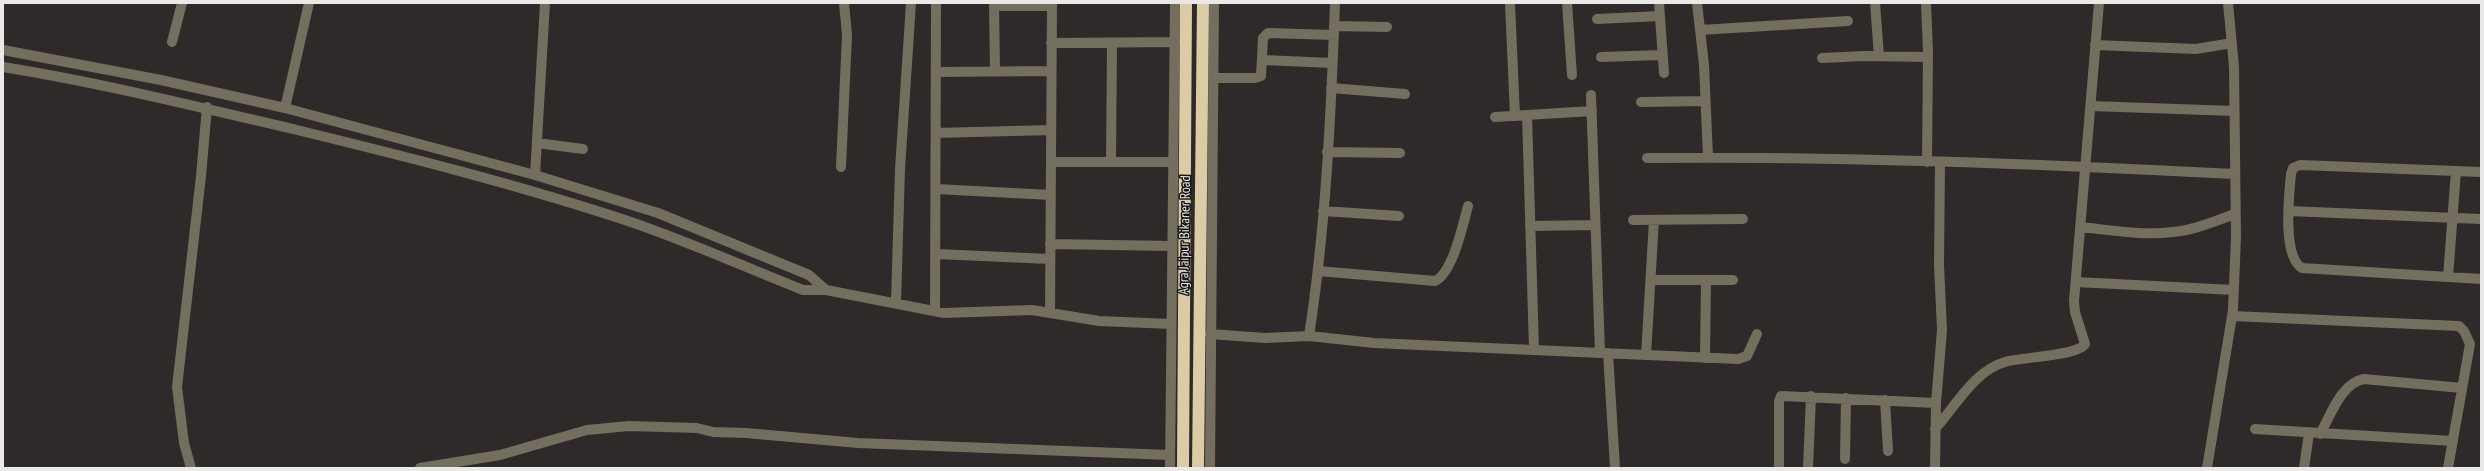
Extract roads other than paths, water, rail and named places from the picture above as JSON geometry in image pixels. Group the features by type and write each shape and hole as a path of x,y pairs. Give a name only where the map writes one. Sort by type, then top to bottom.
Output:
{"highway":[{"name":"Agra Jaipur Bikaner Road","path":"1183,468 1186,3"},
{"name":"Agra Jaipur Bikaner Road","path":"1198,468 1203,3"}],"street":[{"path":"172,42 182,3"},
{"path":"535,175 545,3"},
{"path":"841,167 847,35 844,3"},
{"path":"896,302 900,169 911,3"},
{"path":"935,311 937,72 936,3"},
{"path":"1170,468 1175,3"},
{"path":"1210,468 1214,3"},
{"path":"1309,336 1318,271 1323,211 1335,3"},
{"path":"1510,3 1515,116"},
{"path":"1567,3 1572,74"},
{"path":"1659,3 1664,73"},
{"path":"1697,3 1708,157"},
{"path":"1875,3 1879,56"},
{"path":"1926,3 1928,57 1927,162"},
{"path":"1935,429 1982,375 1992,368 2004,362 2073,352 2083,347 2085,339 2075,312 2076,282 2099,3"},
{"path":"2207,468 2232,316 2234,290 2234,111 2232,43 2228,3"},
{"path":"285,108 306,4"},
{"path":"995,71 994,4 1052,4 1050,313"},
{"path":"1597,19 1660,16"},
{"path":"1700,30 1848,21"},
{"path":"1213,78 1259,78 1262,73 1263,38 1268,33 1386,28"},
{"path":"1051,43 1112,44 1175,42"},
{"path":"2095,46 2196,49 2232,43"},
{"path":"1111,162 1112,44"},
{"path":"3,50 111,70 285,108 535,175 658,213 809,275 826,290"},
{"path":"1601,57 1662,55"},
{"path":"1822,58 1879,56 1928,57"},
{"path":"1263,60 1332,63"},
{"path":"3,67 108,85 207,107 420,160 631,223 803,290 826,290 896,302 944,313 1032,310 1099,321 1171,324"},
{"path":"108,85 111,70"},
{"path":"937,72 1051,71"},
{"path":"1331,88 1405,94"},
{"path":"1591,95 1595,225 1604,353 1615,468"},
{"path":"1641,102 1705,101"},
{"path":"2090,106 2234,111"},
{"path":"190,468 184,443 177,387 201,176 207,107"},
{"path":"1495,117 1592,111"},
{"path":"1527,115 1534,349"},
{"path":"936,133 1051,130"},
{"path":"537,143 583,149"},
{"path":"1327,152 1400,153"},
{"path":"1647,158 1781,157 2086,166 2235,174"},
{"path":"1051,162 1173,162"},
{"path":"1935,468 1936,403 1942,330 1939,265 1940,162"},
{"path":"2481,172 2300,165 2293,168 2291,174 2289,211 2291,254 2295,264 2302,268 2481,279"},
{"path":"2448,276 2456,171"},
{"path":"936,189 1051,195"},
{"path":"597,212 603,195"},
{"path":"1318,271 1435,281 1443,275 1447,268 1460,235 1468,206"},
{"path":"1323,211 1399,216"},
{"path":"2289,211 2481,219"},
{"path":"2080,227 2154,234 2190,229 2235,214"},
{"path":"1634,220 1743,219"},
{"path":"1646,355 1654,220"},
{"path":"1530,226 1595,225"},
{"path":"1050,244 1172,246"},
{"path":"936,254 1050,259"},
{"path":"1651,280 1733,280"},
{"path":"1705,358 1706,280"},
{"path":"2076,282 2234,290"},
{"path":"2232,316 2459,326 2464,331 2470,344 2448,468"},
{"path":"1210,334 1265,338 1309,336 1374,343 1738,359 1747,356 1757,334"},
{"path":"2320,434 2347,387 2354,381 2364,379 2462,388"},
{"path":"1779,468 1779,398 1787,395 1936,403"},
{"path":"1808,468 1811,396"},
{"path":"1845,459 1846,398"},
{"path":"1885,400 1888,451"},
{"path":"420,468 500,455 587,430 653,426 858,443 990,446 1045,451 1170,455"},
{"path":"2255,429 2453,441"},
{"path":"2304,468 2309,433"}]}
